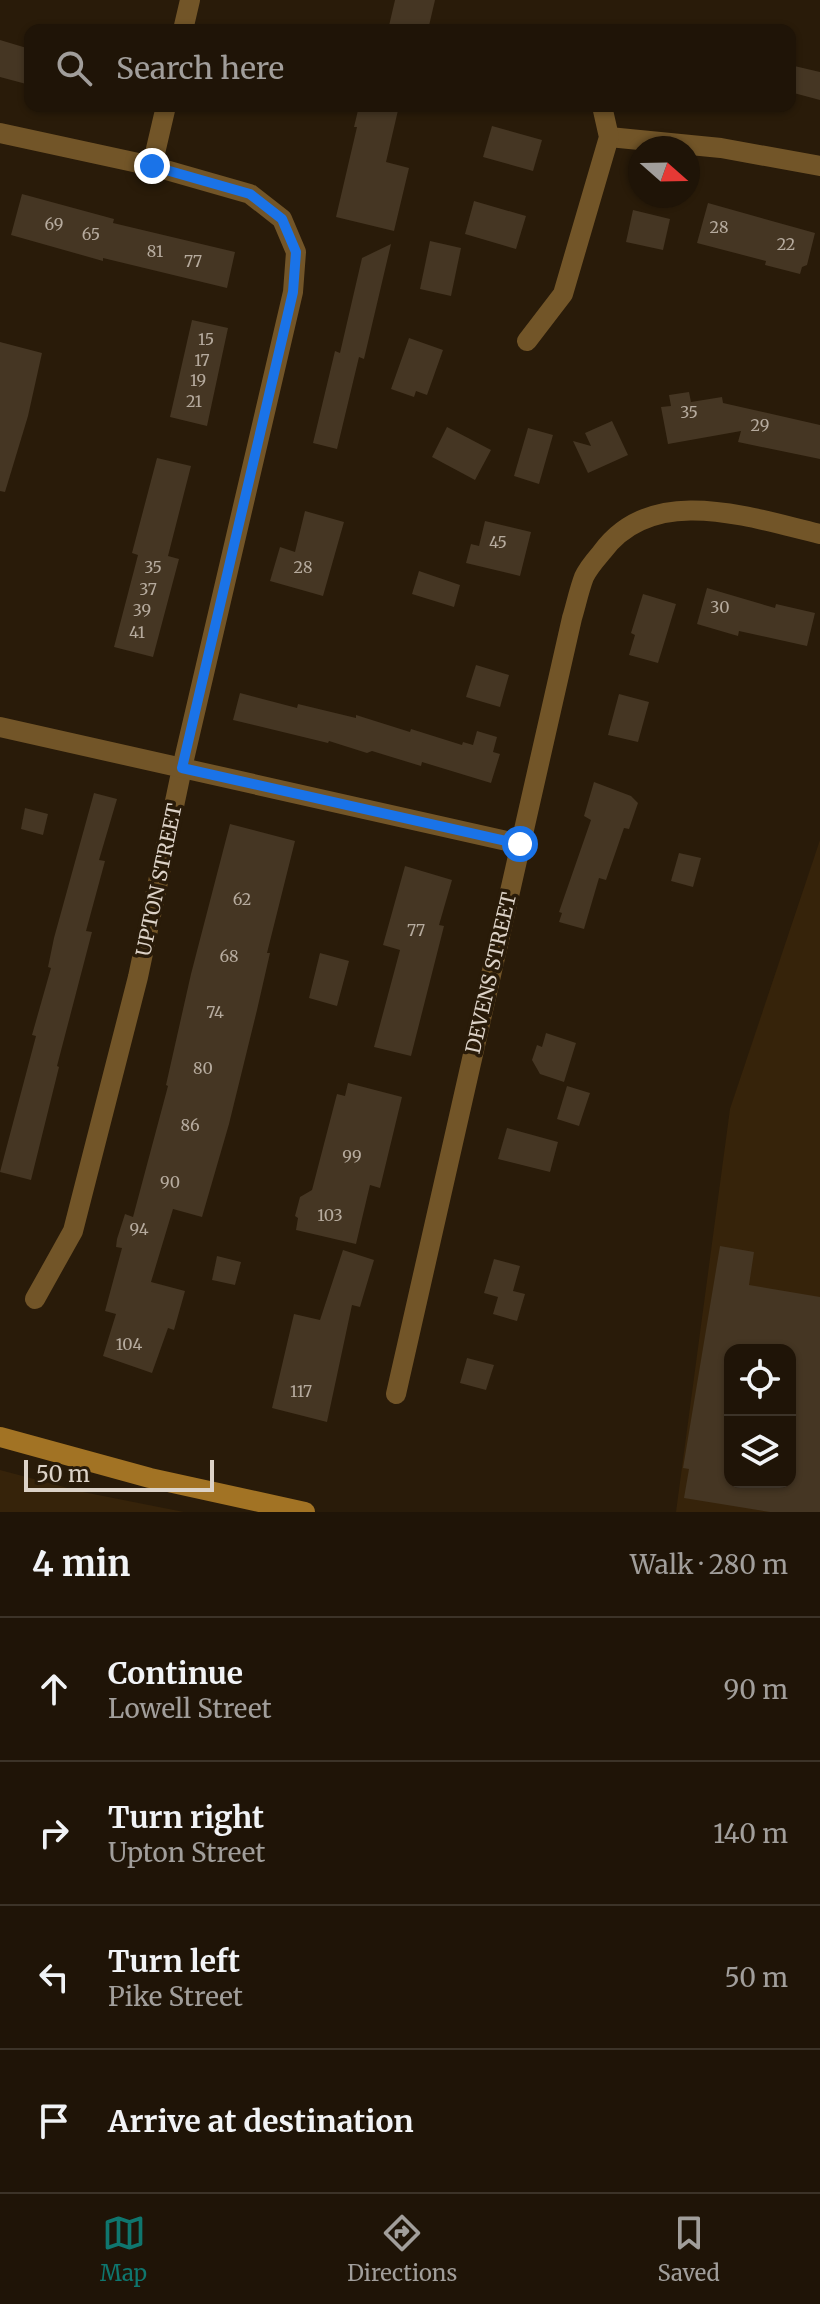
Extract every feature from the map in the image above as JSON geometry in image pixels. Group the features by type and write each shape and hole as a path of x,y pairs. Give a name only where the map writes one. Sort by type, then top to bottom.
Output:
{"street":[{"path":"184,24 190,0"},
{"path":"0,133 152,166 165,112"},
{"path":"527,341 563,294 609,137 603,112"},
{"path":"609,137 721,148 820,166"},
{"name":"UPTON STREET","path":"35,1299 73,1231 138,977 182,768 293,292 296,252 282,219 250,194 152,166"},
{"name":"DEVENS STREET","path":"396,1394 520,844 585,575 610,540 641,519 679,510 725,512 820,534"},
{"path":"0,727 520,844"},
{"path":"0,1437 150,1478 305,1512"}],"shaded area":[{"path":"820,840 820,1512 676,1512 730,1109"},
{"path":"0,1470 83,1492 184,1512 0,1512"}],"building":[{"path":"395,0 435,0 429,24 389,24"},
{"path":"0,40 24,47 24,83 0,77"},
{"path":"796,66 820,72 820,100 796,94"},
{"path":"358,112 398,112 386,162 409,168 394,231 336,217 357,127 354,127"},
{"path":"492,126 542,140 533,171 483,157"},
{"path":"22,194 114,219 113,223 235,252 227,288 103,258 103,261 11,235"},
{"path":"474,201 526,216 516,249 465,234"},
{"path":"708,203 815,233 807,265 802,267 800,274 765,265 766,261 697,243"},
{"path":"633,210 670,219 663,250 626,242"},
{"path":"430,241 461,248 451,296 420,289"},
{"path":"391,244 364,359 359,357 337,449 313,443 335,351 340,353 362,258"},
{"path":"192,320 228,328 207,426 170,417"},
{"path":"409,338 443,350 427,395 416,391 414,397 391,389"},
{"path":"0,342 42,353 28,416 5,492 0,491"},
{"path":"689,392 691,402 722,397 723,403 820,425 820,459 738,442 741,431 668,444 661,407 671,406 669,395"},
{"path":"612,421 628,455 588,473 573,441 591,446 585,433"},
{"path":"447,427 491,450 475,480 432,457"},
{"path":"528,428 553,435 539,484 514,476"},
{"path":"157,458 191,466 168,556 179,559 153,657 114,647 138,555 132,553"},
{"path":"305,511 344,522 323,596 270,581 280,547 295,552"},
{"path":"485,521 531,532 520,576 466,563 471,544 479,546"},
{"path":"419,571 460,585 454,607 412,594"},
{"path":"707,588 775,608 776,604 815,613 807,646 739,631 738,636 697,624"},
{"path":"643,594 676,604 658,663 629,655 635,635 631,633"},
{"path":"476,665 509,675 500,707 466,697"},
{"path":"240,693 297,708 298,704 356,718 356,715 462,745 463,742 473,745 477,731 497,737 493,752 500,754 491,783 422,762 421,766 372,751 367,753 329,741 233,720"},
{"path":"619,694 649,702 638,742 608,735"},
{"path":"594,782 631,796 638,803 629,829 624,828 606,880 599,878 584,929 559,922 562,913 559,912 591,820 584,816"},
{"path":"94,793 117,799 99,860 105,861 86,931 92,932 31,1180 0,1172 36,1036 32,1035 51,968 48,967 54,938"},
{"path":"25,808 48,814 43,835 21,829"},
{"path":"230,824 295,841 229,1124 202,1217 173,1209 151,1282 185,1291 174,1330 168,1328 152,1373 103,1356 116,1314 105,1311 122,1248 116,1247 117,1239 125,1214 133,1217 168,1086 191,974"},
{"path":"679,853 701,858 693,887 671,881"},
{"path":"405,866 452,880 439,925 444,926 411,1056 374,1047 400,950 383,945"},
{"path":"320,953 349,961 337,1006 309,998"},
{"path":"546,1033 576,1043 564,1082 540,1074 532,1060 537,1045 542,1047"},
{"path":"348,1083 402,1097 380,1188 370,1185 356,1244 296,1230 298,1218 295,1216 300,1197 312,1190 337,1094 345,1096"},
{"path":"567,1086 590,1093 579,1126 557,1119"},
{"path":"507,1128 558,1142 550,1172 498,1159"},
{"path":"720,1246 754,1252 749,1285 820,1297 820,1512 770,1512 684,1498 689,1469 683,1468"},
{"path":"343,1250 374,1260 360,1307 352,1305 327,1422 272,1408 294,1314 320,1320"},
{"path":"217,1256 241,1262 235,1285 212,1280"},
{"path":"494,1259 520,1266 513,1291 525,1294 517,1321 493,1314 498,1297 484,1293"},
{"path":"467,1358 494,1365 486,1390 460,1383"}],"route":[{"path":"152,166 250,194 282,219 296,252 293,292 182,768 520,844"}]}
